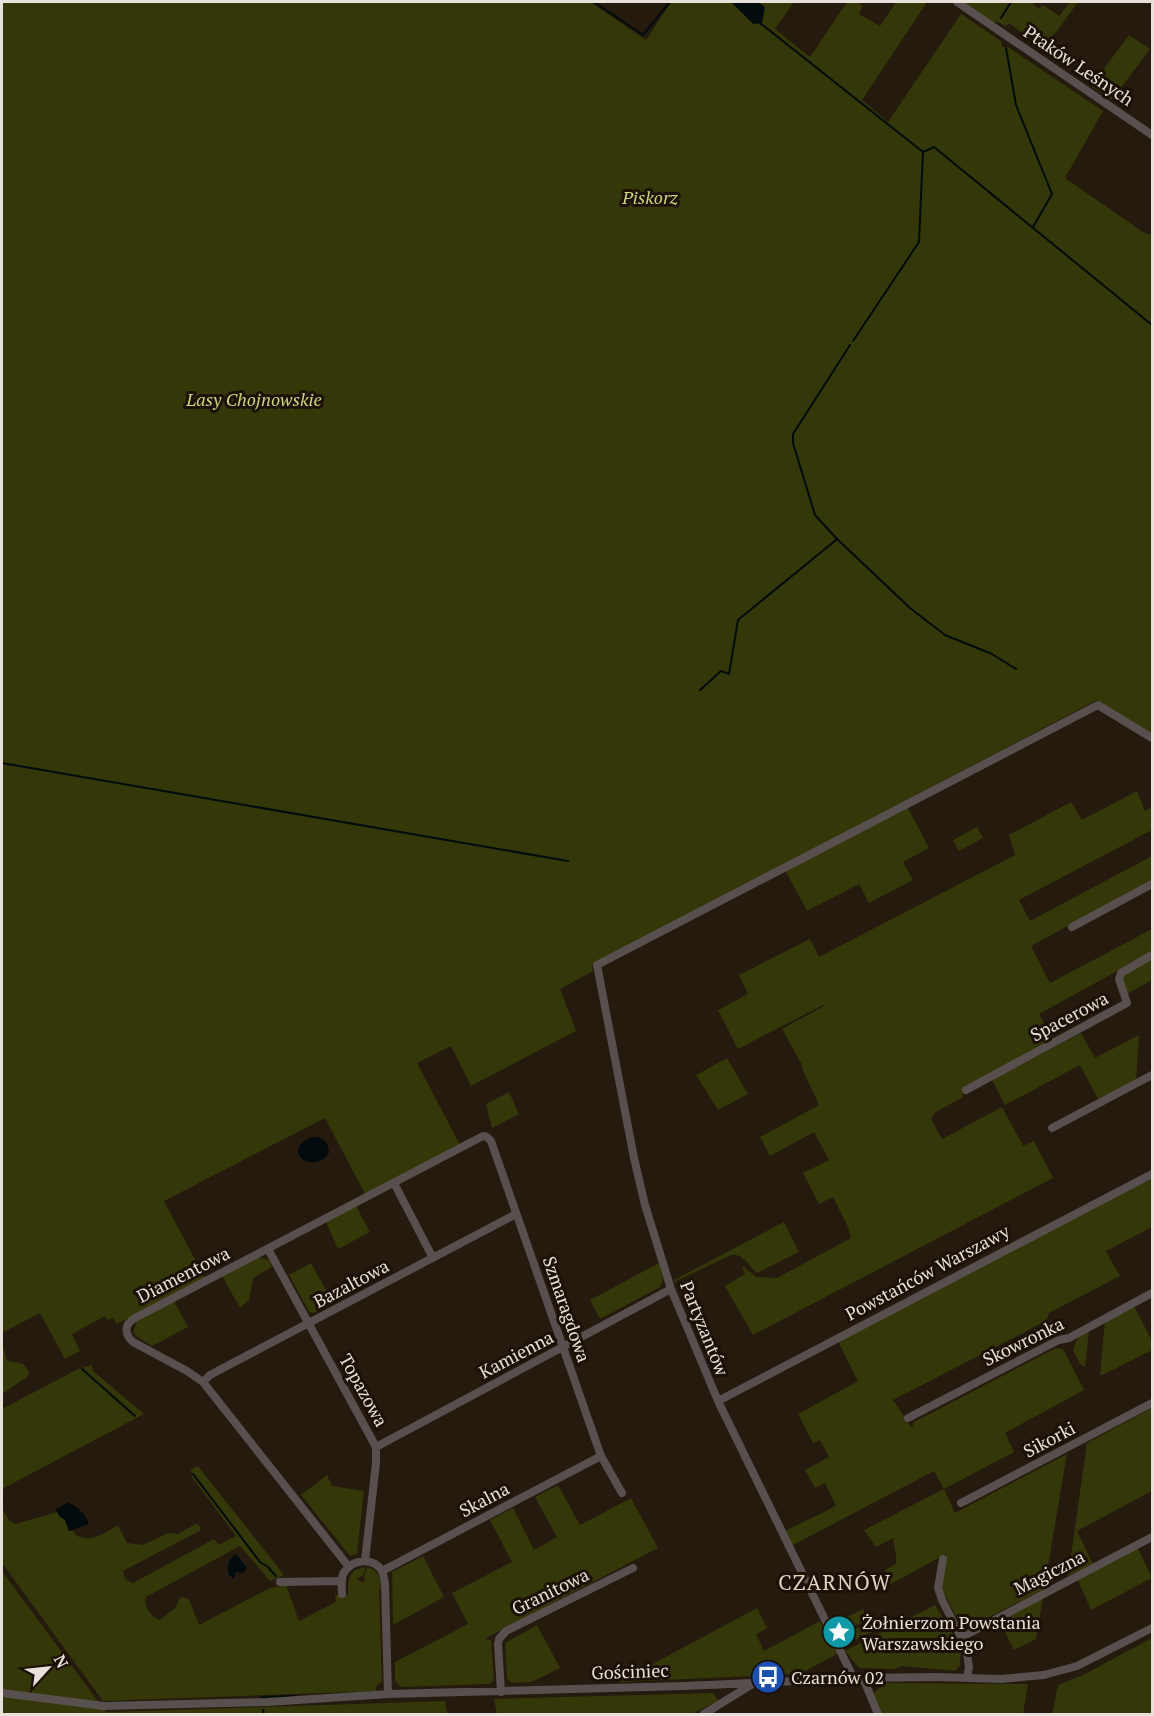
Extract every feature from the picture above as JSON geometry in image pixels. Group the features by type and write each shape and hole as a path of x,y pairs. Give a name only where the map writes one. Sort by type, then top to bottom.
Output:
{"street":[{"name":"Ptaków Leśnych","path":"957,2 1152,135"},
{"name":"Partyzantów","path":"878,1714 718,1401 671,1289 645,1205 634,1158 597,965 1098,705 1152,738"},
{"path":"1072,927 1152,884"},
{"name":"Spacerowa","path":"966,1090 1127,1003 1119,979 1120,973 1152,955"},
{"path":"1052,1128 1152,1075"},
{"name":"Diamentowa","path":"349,1567 203,1382 133,1342 126,1332 128,1323 483,1136"},
{"name":"Szmaragdowa","path":"483,1136 490,1141 601,1456 622,1493"},
{"name":"Powstańców Warszawy","path":"718,1401 1152,1174"},
{"path":"394,1183 433,1258"},
{"name":"Bazaltowa","path":"203,1382 210,1376 516,1214"},
{"name":"Topazowa","path":"268,1249 376,1447 365,1561"},
{"name":"Kamienna","path":"376,1447 671,1289"},
{"name":"Skowronka","path":"908,1418 1052,1344 1069,1338 1152,1293"},
{"name":"Sikorki","path":"962,1503 1152,1403"},
{"name":"Skalna","path":"382,1571 601,1456"},
{"name":"Magiczna","path":"962,1637 1152,1537"},
{"path":"943,1559 938,1588 966,1647 969,1667 967,1677"},
{"path":"342,1594 344,1572 357,1562 365,1561 376,1564 382,1571 385,1584 388,1694"},
{"name":"Granitowa","path":"501,1692 498,1644 506,1631 633,1568"},
{"path":"280,1582 342,1581"},
{"name":"Gościniec","path":"2,1693 99,1705 267,1702 388,1694 501,1692 858,1678 1001,1678 1031,1676 1069,1669 1086,1663 1152,1628"},
{"path":"704,1714 754,1683"}],"green space":[{"name":"Lasy Chojnowskie","path":"2,2 590,2 646,40 671,2 794,2 775,29 810,57 847,2 862,2 860,5 863,6 859,14 880,26 896,2 927,2 862,100 888,122 961,14 1001,41 1002,47 1008,47 1103,111 1065,178 1143,232 1150,235 1152,231 1152,734 1097,700 592,965 593,971 560,989 576,1031 471,1086 451,1046 417,1063 460,1145 365,1194 325,1118 164,1201 205,1278 117,1324 113,1318 107,1320 105,1316 72,1334 80,1351 65,1359 40,1313 2,1333"},
{"path":"968,2 1035,2 1033,4 1039,9 1043,5 1059,16 1070,2 1078,2 1057,31 1041,47 1009,23 1006,26 996,21 994,23 966,4"},
{"path":"1129,35 1150,49 1112,100 1091,86"},
{"path":"1137,791 1145,811 1152,807 1152,830 1019,900 1030,921 1152,856 1152,880 1031,946 1050,983 1152,929 1152,952 1039,1014 1053,1039 962,1090 963,1097 934,1113 931,1119 942,1139 1002,1107 1023,1146 1034,1141 1053,1178 753,1335 725,1286 745,1274 742,1268 744,1267 756,1277 777,1278 851,1238 833,1197 819,1204 803,1173 829,1160 814,1132 770,1156 760,1137 819,1105 802,1065 782,1029 824,1006 738,1049 718,1010 748,994 739,975 810,939 819,957 1015,855 1009,835 1071,802 1082,820"},
{"path":"907,806 929,848 903,862 913,880 869,903 859,884 807,911 785,870"},
{"path":"977,827 983,838 959,851 953,840"},
{"path":"1152,957 1152,980 1127,994 1121,980 1124,972"},
{"path":"1081,1033 1095,1058 1139,1035 1136,1081 1099,1101 1080,1065 1005,1105 992,1080"},
{"path":"727,1058 748,1094 718,1110 696,1075"},
{"path":"509,1092 519,1114 492,1128 486,1104"},
{"path":"1152,1177 1152,1227 1106,1251 1120,1276 1049,1313 1046,1321 1054,1338 1047,1341 1049,1334 1042,1323 893,1400 912,1428 914,1422 1056,1348 1063,1349 1084,1390 1005,1433 1014,1452 944,1489 934,1471 793,1545 785,1531 836,1506 825,1483 815,1488 805,1470 829,1457 820,1440 813,1443 798,1414 858,1381 838,1341"},
{"path":"356,1206 370,1232 338,1249 326,1222"},
{"path":"784,1222 799,1252 757,1273 743,1258 731,1255 674,1282 674,1280"},
{"path":"258,1257 269,1260 272,1267 253,1278 249,1300 240,1308 222,1276"},
{"path":"311,1263 333,1303 314,1313 309,1312 289,1275"},
{"path":"659,1263 663,1279 660,1287 600,1319 590,1300"},
{"path":"174,1301 188,1327 152,1346 136,1336 133,1332 137,1321"},
{"path":"1134,1306 1152,1341 1152,1350 1100,1375 1105,1321"},
{"path":"1089,1330 1085,1367 1080,1364 1073,1350 1078,1337"},
{"path":"2,1343 7,1361 23,1364 29,1373 27,1377 2,1394"},
{"path":"92,1365 93,1371 144,1414 2,1489 2,1409 78,1369"},
{"path":"1152,1408 1152,1491 1077,1531 1093,1564 1068,1576 1087,1443"},
{"path":"1067,1454 1044,1589 969,1627 961,1625 941,1588 946,1554 891,1584 885,1570 896,1564 893,1538 876,1547 864,1530 944,1489 955,1513"},
{"path":"198,1466 284,1575 270,1581 240,1546 146,1597 147,1608 151,1614 160,1620 176,1607 179,1599 183,1597 189,1600 199,1625 270,1588 286,1585 299,1621 336,1602 335,1595 348,1595 352,1573 366,1567 363,1575 357,1579 363,1582 367,1567 371,1568 378,1575 381,1589 379,1589 382,1681 376,1687 376,1691 103,1701 2,1563 2,1509 10,1521 16,1524 57,1512 65,1520 69,1531 83,1538 94,1538 118,1525 127,1543 143,1545 168,1533 178,1534 196,1524 199,1525 201,1530 123,1571 125,1579 133,1583 214,1539 219,1545 236,1536 192,1477 191,1469"},
{"path":"327,1475 332,1486 364,1491 357,1554 350,1556 301,1495"},
{"path":"558,1485 580,1525 631,1498 658,1548 484,1639 491,1640 494,1679 490,1684 401,1687 395,1681 395,1662 468,1624 452,1593 512,1562 490,1520 513,1508 534,1550 557,1537 535,1497"},
{"path":"1138,1548 1152,1578 1091,1610 1078,1580"},
{"path":"423,1556 444,1597 393,1625 392,1572"},
{"path":"2,1571 106,1712 445,1701 447,1714 2,1714"},
{"path":"1043,1598 1036,1639 1014,1650 999,1620"},
{"path":"935,1605 961,1647 960,1665 955,1671 902,1666 895,1669 859,1668 845,1651"},
{"path":"757,1608 767,1628 756,1634 764,1651 820,1621 837,1654 800,1674 619,1682"},
{"path":"863,1609 868,1620 850,1628 845,1618"},
{"path":"870,1622 874,1631 856,1640 851,1631"},
{"path":"537,1625 560,1668 532,1682 512,1683 507,1679 505,1643"},
{"path":"1152,1638 1152,1714 1052,1714 1058,1685 1083,1675"},
{"path":"885,1683 1028,1684 1023,1714 883,1714 873,1694"},
{"path":"714,1693 718,1701 692,1714 497,1714 494,1699"}],"shaded area":[{"path":"731,2 758,2 765,7 762,23 753,24"},
{"path":"313,1137 325,1141 329,1153 322,1160 308,1162 298,1154 298,1148 303,1142"},
{"path":"67,1503 81,1511 89,1524 69,1531 65,1520 59,1516 56,1509"},
{"path":"236,1554 247,1568 243,1573 236,1572 234,1579 229,1575 228,1566 231,1558"}],"waterway":[{"path":"594,2 643,35 670,2"},
{"path":"1001,18 1011,2"},
{"path":"760,23 923,152 934,147 1152,325"},
{"path":"1006,48 1016,105 1052,194 1033,227"},
{"path":"853,341 919,242 923,152"},
{"path":"850,345 793,434 793,443 815,515 910,608 945,635 992,654 1016,669"},
{"path":"700,690 721,671 729,674 738,620 836,540"},
{"path":"2,763 568,861"},
{"path":"82,1369 135,1416"},
{"path":"193,1474 260,1562 276,1576"},
{"path":"261,1697 294,1696"},
{"path":"263,1710 264,1714"}],"place":[{"name":"Żołnierzom Powstania Warszawskiego","path":"839,1632"},
{"name":"Czarnów 02","path":"768,1677"}],"district":[{"name":"CZARNÓW","path":"835,1582"}],"park label":[{"name":"Piskorz","path":"650,197"}]}
